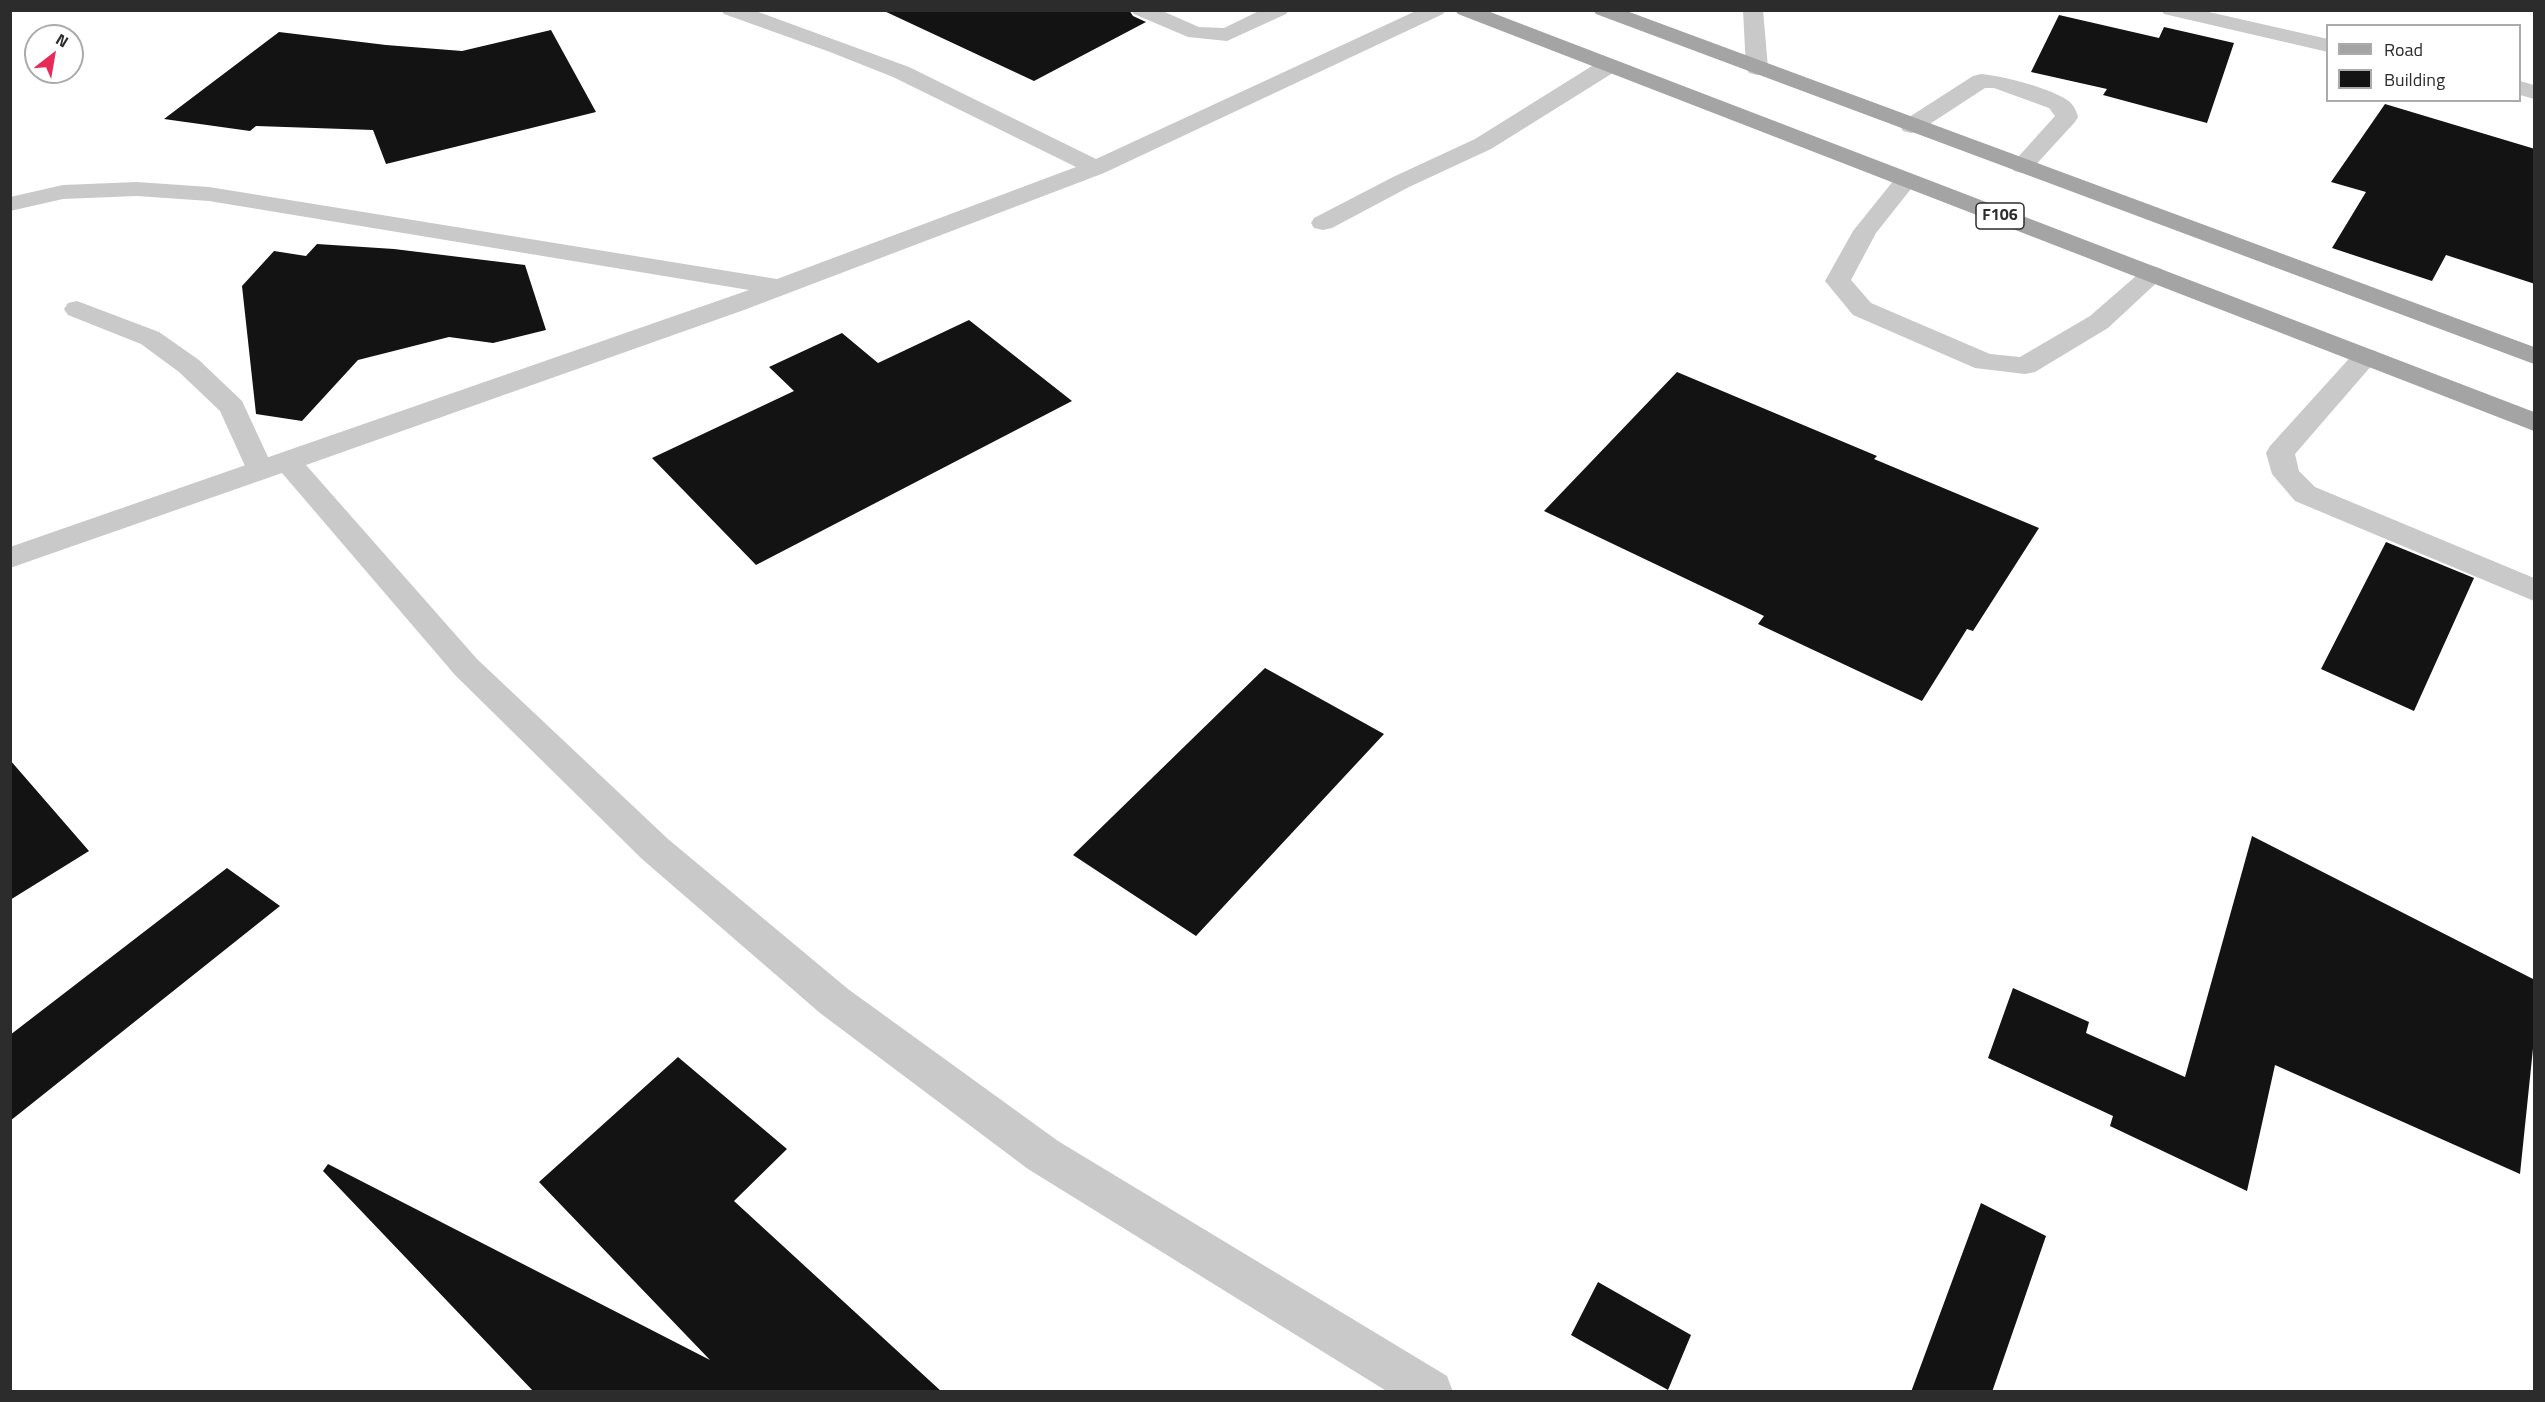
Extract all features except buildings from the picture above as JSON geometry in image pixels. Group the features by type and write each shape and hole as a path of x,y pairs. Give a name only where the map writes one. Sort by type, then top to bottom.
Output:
{"main road":[{"name":"F106","path":"1465,10 2535,422"},
{"path":"1603,10 2535,356"}],"street":[{"path":"731,10 902,72 1096,168"},
{"path":"1141,10 1195,33 1227,35 1279,10"},
{"path":"10,558 779,287 1096,168 1436,10"},
{"path":"1754,10 1757,68"},
{"path":"2171,10 2326,45"},
{"path":"1323,223 1401,182 1483,144 1608,66"},
{"path":"1911,126 1982,81 1997,81 2057,103 2065,110 2067,117 2022,166"},
{"path":"1906,180 1865,231 1838,281 1862,309 1985,362 2025,366 2099,322 2152,274"},
{"path":"10,204 63,192 137,189 209,194 779,287"},
{"path":"77,309 150,338 189,366 232,407 274,465 466,667 656,849 834,1001 1043,1155 1431,1392"},
{"path":"2366,357 2280,453 2286,474 2305,494 2535,590"}]}
